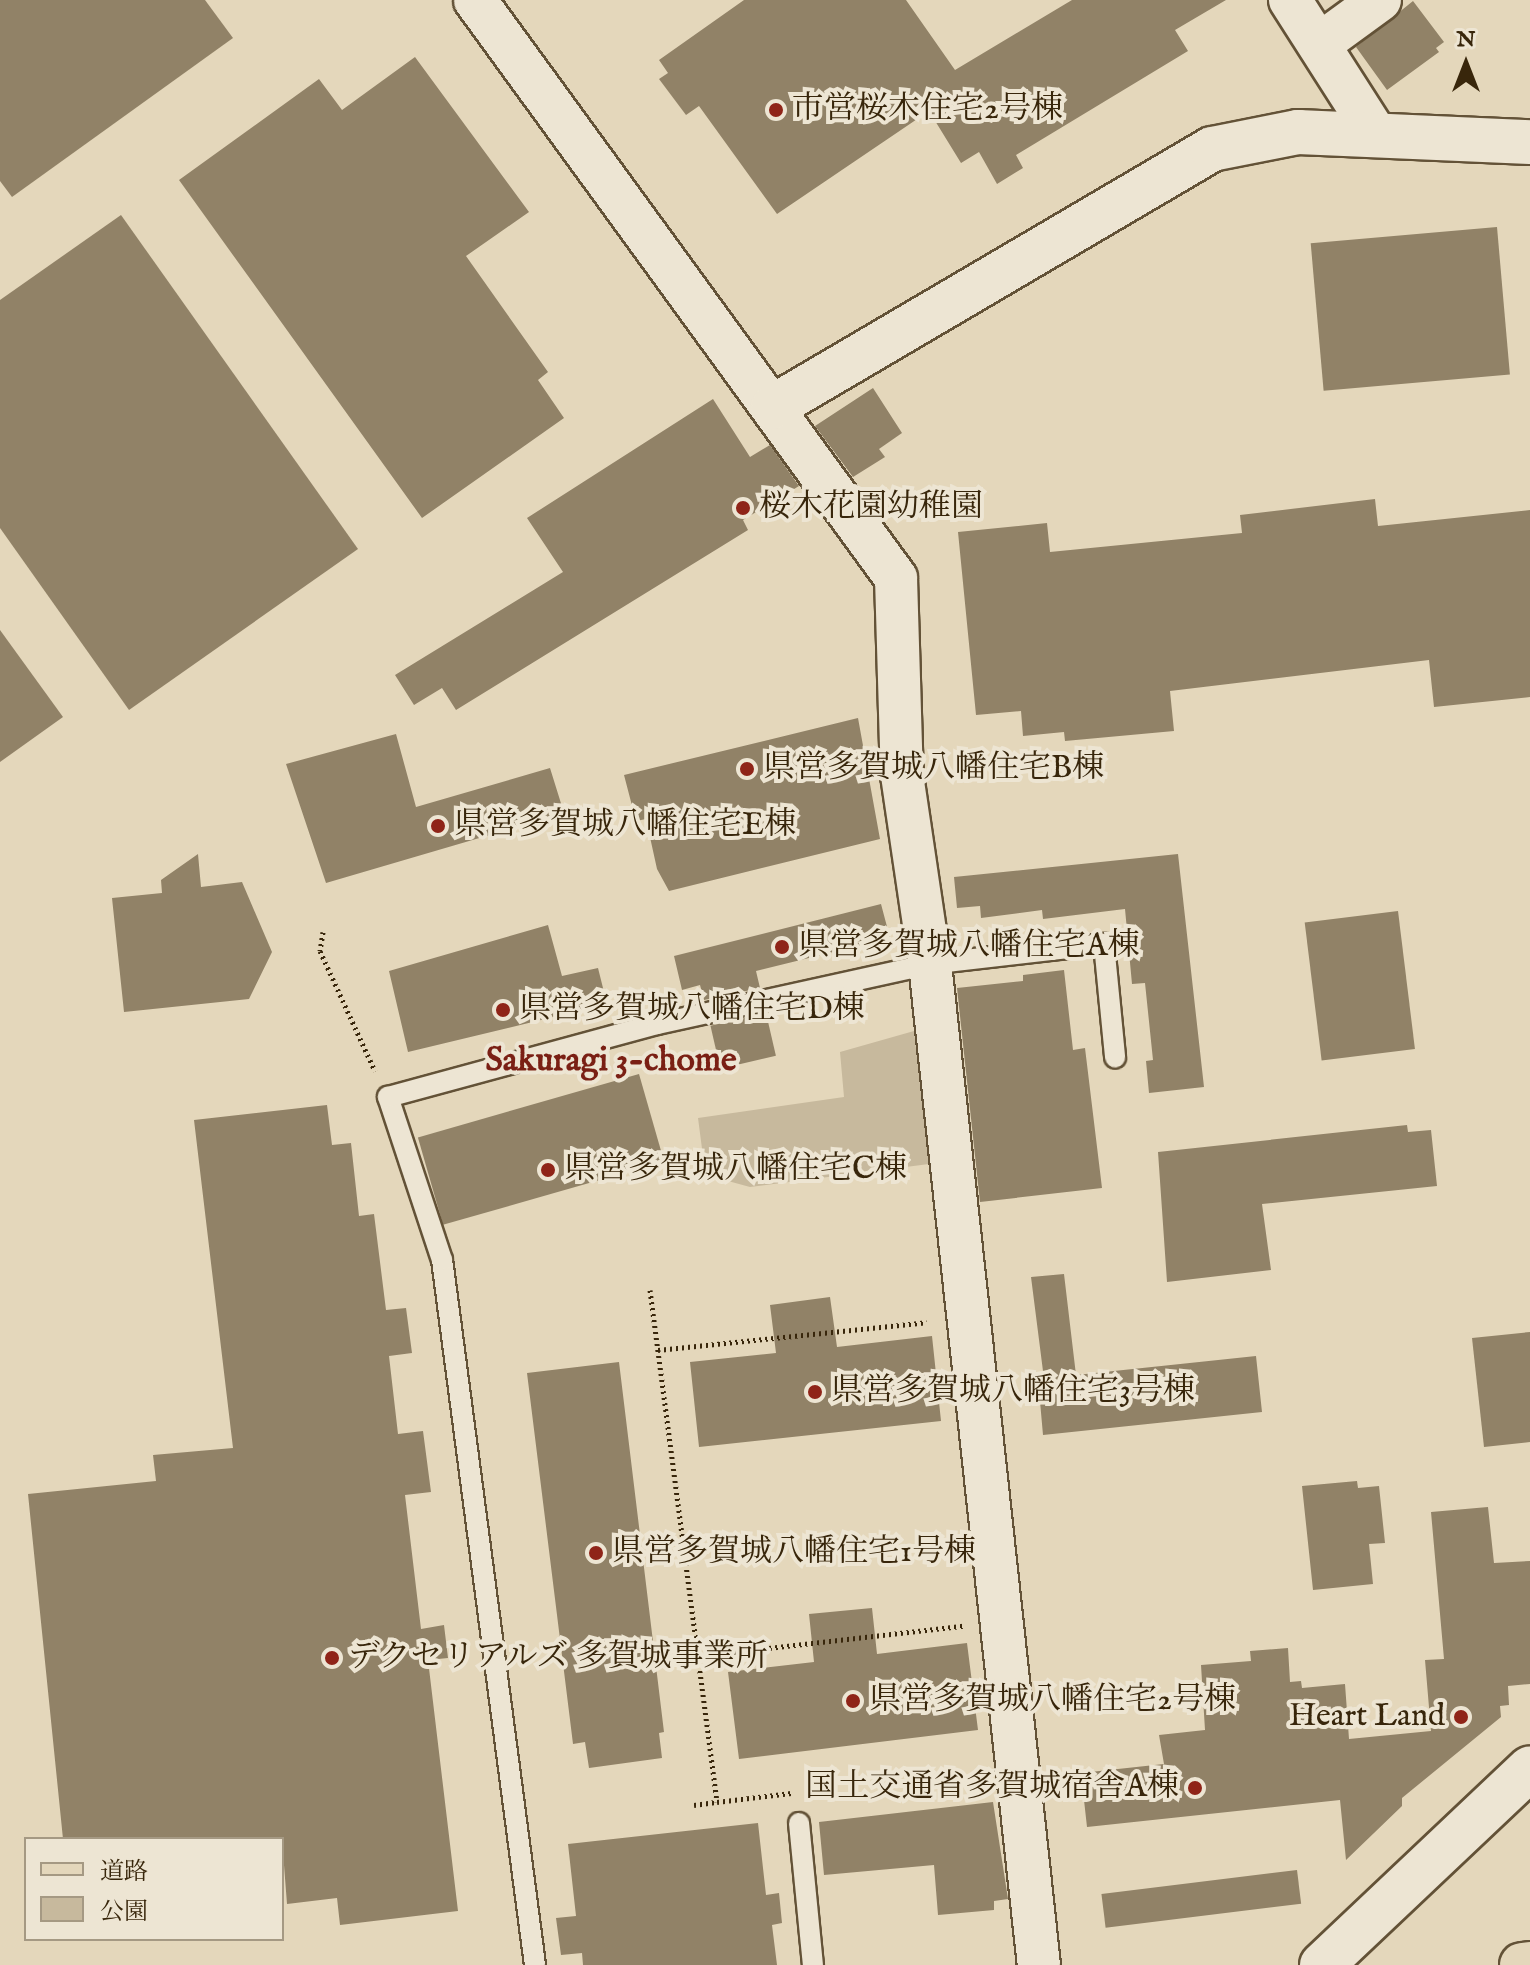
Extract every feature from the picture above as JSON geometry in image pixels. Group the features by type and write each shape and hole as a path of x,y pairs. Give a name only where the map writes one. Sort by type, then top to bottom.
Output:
{"main road":[{"path":"1522,1965 1530,1964"}],"street":[{"path":"475,0 896,578 902,775 930,964 1039,1965"},
{"path":"1290,0 1321,43 1375,133"},
{"path":"1321,43 1380,0"},
{"path":"773,407 1212,149 1298,132 1530,142"},
{"path":"1322,1965 1530,1768"}],"lane":[{"path":"535,1965 442,1260 388,1097 657,1024 930,964 1104,944 1115,1057"},
{"path":"799,1823 813,1965"}],"path":[{"path":"323,932 320,951 388,1097"},
{"path":"650,1290 717,1802"},
{"path":"658,1350 969,1318"},
{"path":"698,1656 1002,1622"},
{"path":"694,1805 797,1792 799,1823"}],"green space":[{"path":"914,1031 929,1164 750,1187 728,1181 704,1164 698,1118 844,1097 840,1052"}],"building":[{"path":"0,0 205,0 233,38 12,197 0,181"},
{"path":"744,0 906,0 955,70 1072,0 1226,0 1175,30 1188,51 1016,155 1023,168 997,184 979,152 961,163 929,111 777,214 699,106 686,115 659,79 668,73 659,60"},
{"path":"1413,1 1444,42 1436,48 1439,52 1387,90 1356,47"},
{"path":"415,57 529,212 466,256 548,372 538,380 564,418 422,518 179,180 319,79 342,110"},
{"path":"121,215 358,549 129,710 0,528 0,300"},
{"path":"1497,227 1510,374 1324,391 1311,243"},
{"path":"873,388 902,433 879,449 885,457 853,477 815,426"},
{"path":"713,399 750,457 770,445 799,486 743,520 748,530 456,710 442,688 414,705 395,675 563,572 527,518"},
{"path":"1375,499 1378,526 1530,510 1530,697 1434,707 1429,660 1170,691 1174,731 1065,741 1064,732 1023,736 1021,711 976,715 958,532 1047,523 1050,552 1242,533 1240,515"},
{"path":"0,630 63,717 0,762"},
{"path":"858,718 880,839 669,891 657,869 646,819 636,821 624,775"},
{"path":"396,734 416,807 550,768 564,813 326,883 286,764"},
{"path":"198,854 201,887 242,882 272,952 249,999 124,1012 112,898 162,893 161,880"},
{"path":"1178,854 1204,1087 1149,1093 1146,1061 1153,1060 1145,983 1132,984 1125,909 1043,919 1042,910 981,918 980,906 957,908 954,877"},
{"name":"県営多賀城八幡住宅A棟","path":"881,904 890,938 756,971 760,988 704,1000 700,985 682,990 674,956"},
{"path":"1398,911 1415,1049 1322,1060 1305,922"},
{"path":"548,925 562,976 598,968 607,1004 408,1052 389,971"},
{"path":"1064,970 1073,1050 1085,1048 1102,1188 980,1202 957,988 1023,981 1023,975"},
{"path":"766,1013 776,1056 720,1069 710,1026"},
{"path":"639,1074 664,1161 443,1225 418,1137"},
{"path":"327,1105 332,1145 351,1143 359,1216 374,1214 386,1310 406,1308 412,1353 389,1356 398,1434 423,1431 431,1492 405,1495 421,1629 444,1625 448,1658 428,1660 458,1911 340,1925 337,1898 287,1904 284,1837 63,1837 28,1494 156,1481 153,1455 233,1448 194,1120"},
{"path":"1407,1125 1408,1132 1431,1130 1437,1186 1262,1204 1271,1270 1167,1282 1158,1152"},
{"path":"1064,1274 1076,1375 1256,1356 1262,1412 1043,1435 1038,1379 1044,1379 1031,1277"},
{"name":"県営多賀城八幡住宅3号棟","path":"830,1297 837,1347 932,1336 941,1421 699,1447 690,1362 776,1353 770,1305"},
{"path":"1530,1332 1530,1442 1484,1447 1472,1338"},
{"name":"県営多賀城八幡住宅1号棟","path":"619,1362 664,1732 659,1733 662,1758 589,1768 585,1742 573,1744 527,1373"},
{"path":"1357,1481 1358,1488 1379,1486 1385,1543 1369,1544 1373,1584 1313,1590 1302,1486"},
{"path":"1488,1507 1494,1563 1530,1561 1530,1684 1508,1686 1509,1705 1500,1706 1501,1717 1402,1798 1402,1806 1346,1860 1340,1800 1087,1827 1081,1773 1164,1764 1159,1735 1205,1730 1201,1665 1251,1661 1250,1651 1288,1648 1290,1682 1301,1681 1302,1688 1345,1684 1349,1739 1431,1731 1425,1660 1444,1659 1431,1512"},
{"name":"県営多賀城八幡住宅2号棟","path":"872,1608 877,1654 967,1643 978,1730 739,1759 728,1672 814,1662 809,1614"},
{"path":"993,1802 1008,1899 994,1901 994,1910 938,1915 934,1865 824,1875 819,1822"},
{"path":"758,1823 766,1895 779,1893 782,1923 772,1925 777,1965 583,1965 582,1953 561,1955 556,1918 576,1916 568,1844"},
{"path":"1297,1870 1301,1904 1106,1928 1101,1894"}],"place":[{"name":"市営桜木住宅2号棟","path":"776,110"},
{"name":"桜木花園幼稚園","path":"743,508"},
{"name":"県営多賀城八幡住宅B棟","path":"747,769"},
{"name":"県営多賀城八幡住宅E棟","path":"438,826"},
{"name":"県営多賀城八幡住宅A棟","path":"782,947"},
{"name":"県営多賀城八幡住宅D棟","path":"503,1010"},
{"name":"県営多賀城八幡住宅C棟","path":"548,1170"},
{"name":"県営多賀城八幡住宅3号棟","path":"815,1392"},
{"name":"県営多賀城八幡住宅1号棟","path":"596,1553"},
{"name":"デクセリアルズ 多賀城事業所","path":"332,1658"},
{"name":"県営多賀城八幡住宅2号棟","path":"853,1701"},
{"name":"Heart Land","path":"1461,1717"},
{"name":"国土交通省多賀城宿舎A棟","path":"1195,1788"}],"district":[{"name":"Sakuragi 3-chome","path":"611,1061"}]}
